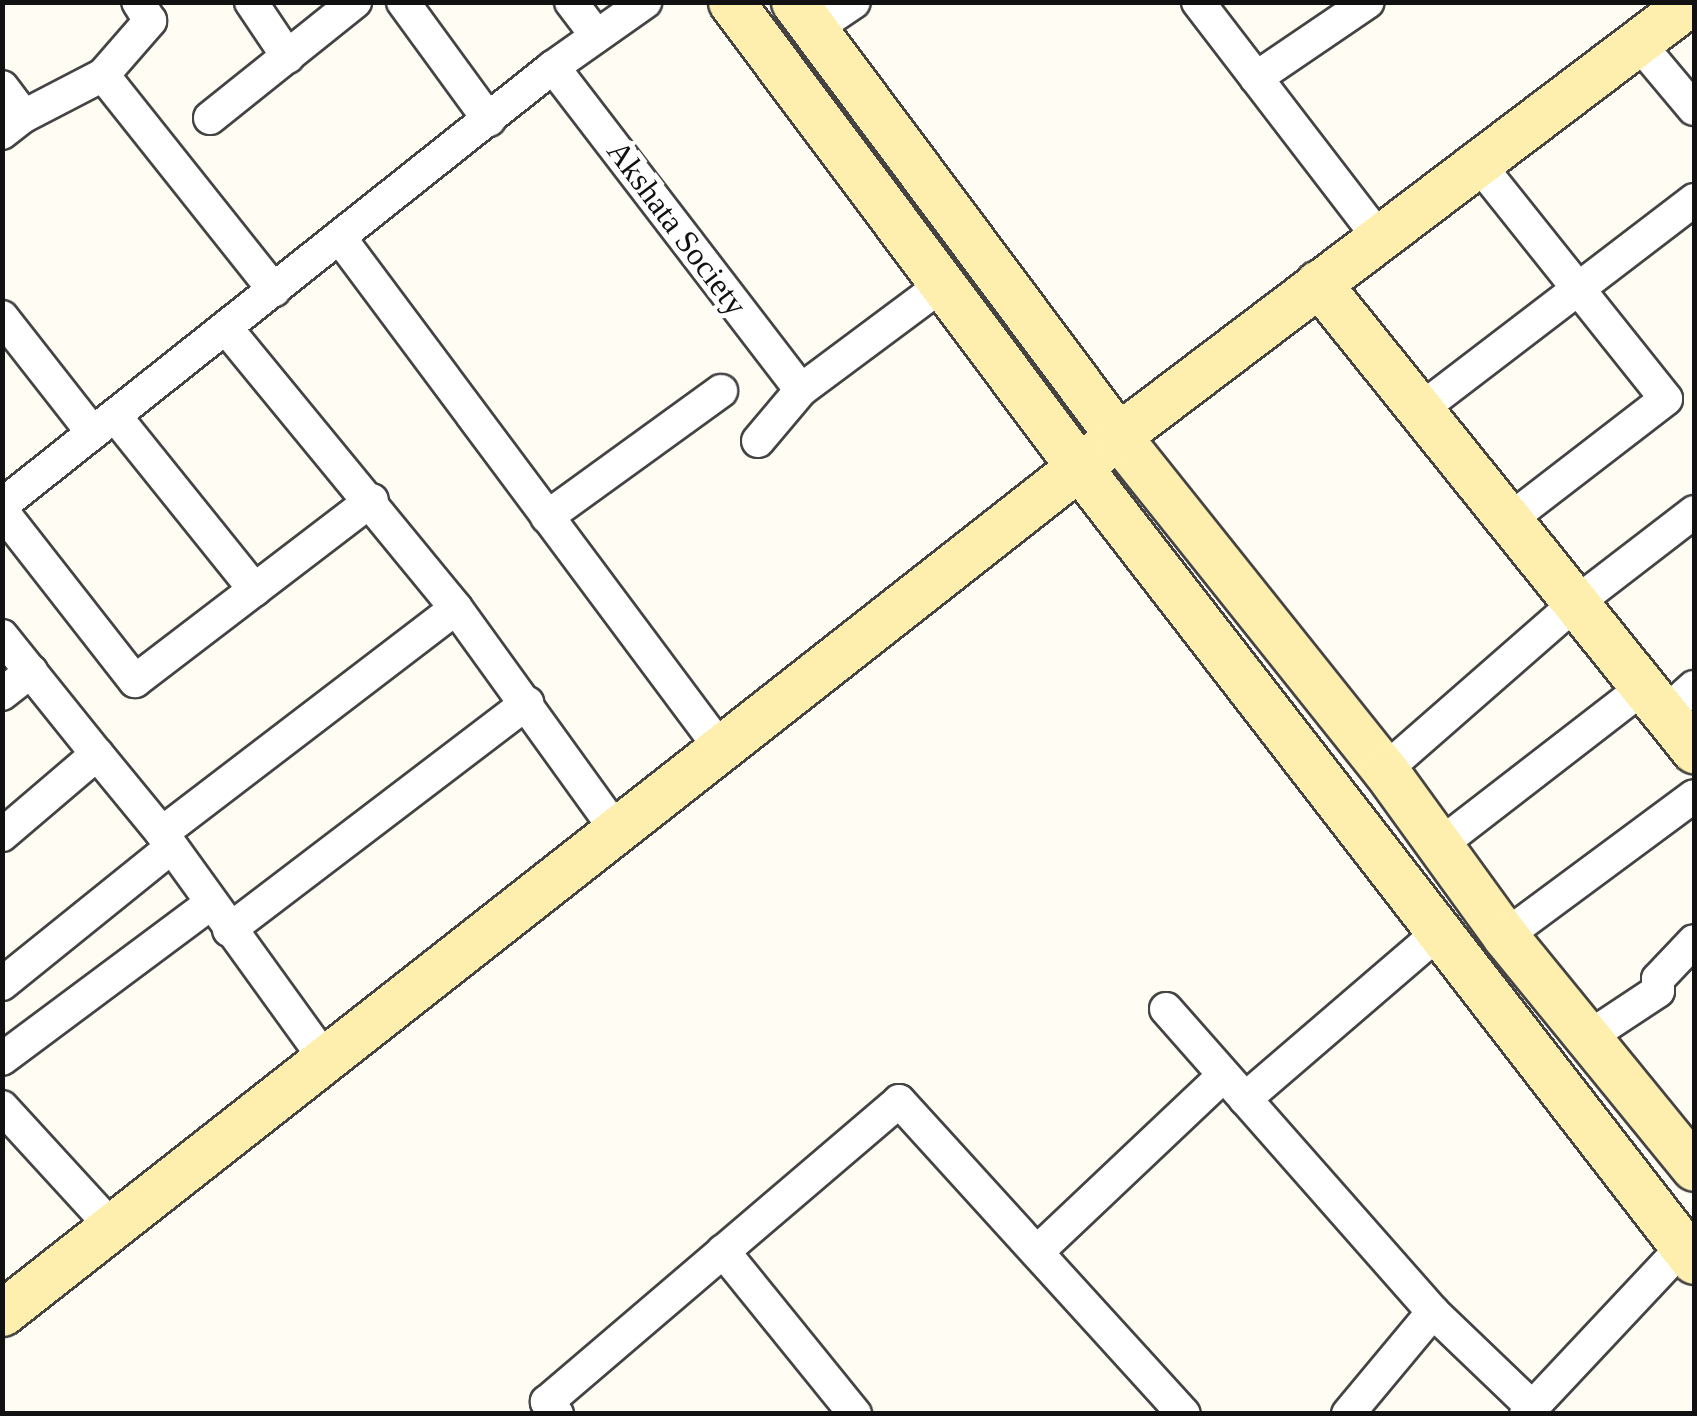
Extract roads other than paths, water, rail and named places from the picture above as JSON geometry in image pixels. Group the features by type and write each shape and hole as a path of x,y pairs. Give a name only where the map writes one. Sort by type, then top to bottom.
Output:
{"street":[{"path":"2,86 13,125 103,76 150,20 138,2"},
{"path":"250,2 288,57"},
{"path":"210,118 355,2"},
{"path":"403,2 488,120"},
{"path":"571,2 596,35"},
{"path":"372,500 135,682 2,508 553,66 645,2"},
{"path":"731,2 1079,467 1689,1254 1529,1410 1433,1312 1166,1009"},
{"path":"854,2 804,16 1118,436 1386,770 1437,848 1505,936 1694,1168"},
{"path":"1198,2 1378,237"},
{"path":"1256,78 1368,2"},
{"path":"2,1313 1118,436 1691,2"},
{"path":"1636,40 1694,110"},
{"name":"Akshata Society","path":"553,66 801,390"},
{"path":"103,76 274,290"},
{"path":"1477,162 1579,290 1680,400 1509,520"},
{"path":"1421,410 1694,200"},
{"path":"340,238 721,749"},
{"path":"1318,282 1576,603 1668,695 1694,750"},
{"path":"758,441 801,390 942,285"},
{"path":"2,317 255,590"},
{"path":"226,328 372,500 527,703 617,830"},
{"path":"547,517 721,391"},
{"path":"1386,770 1576,603 1694,512"},
{"path":"2,984 167,840 456,608"},
{"path":"2,636 167,840 325,1060"},
{"path":"2,694 31,672"},
{"path":"1437,848 1668,695"},
{"path":"2,1059 220,916 527,703"},
{"path":"2,835 97,754"},
{"path":"1505,936 1694,796"},
{"path":"1037,1252 1235,1087 1439,932"},
{"path":"1588,1038 1658,991 1658,979 1694,941"},
{"path":"557,1414 547,1402 899,1101 1184,1414"},
{"path":"2,1106 112,1226"},
{"path":"723,1252 855,1414"},
{"path":"1348,1414 1433,1312"}]}
